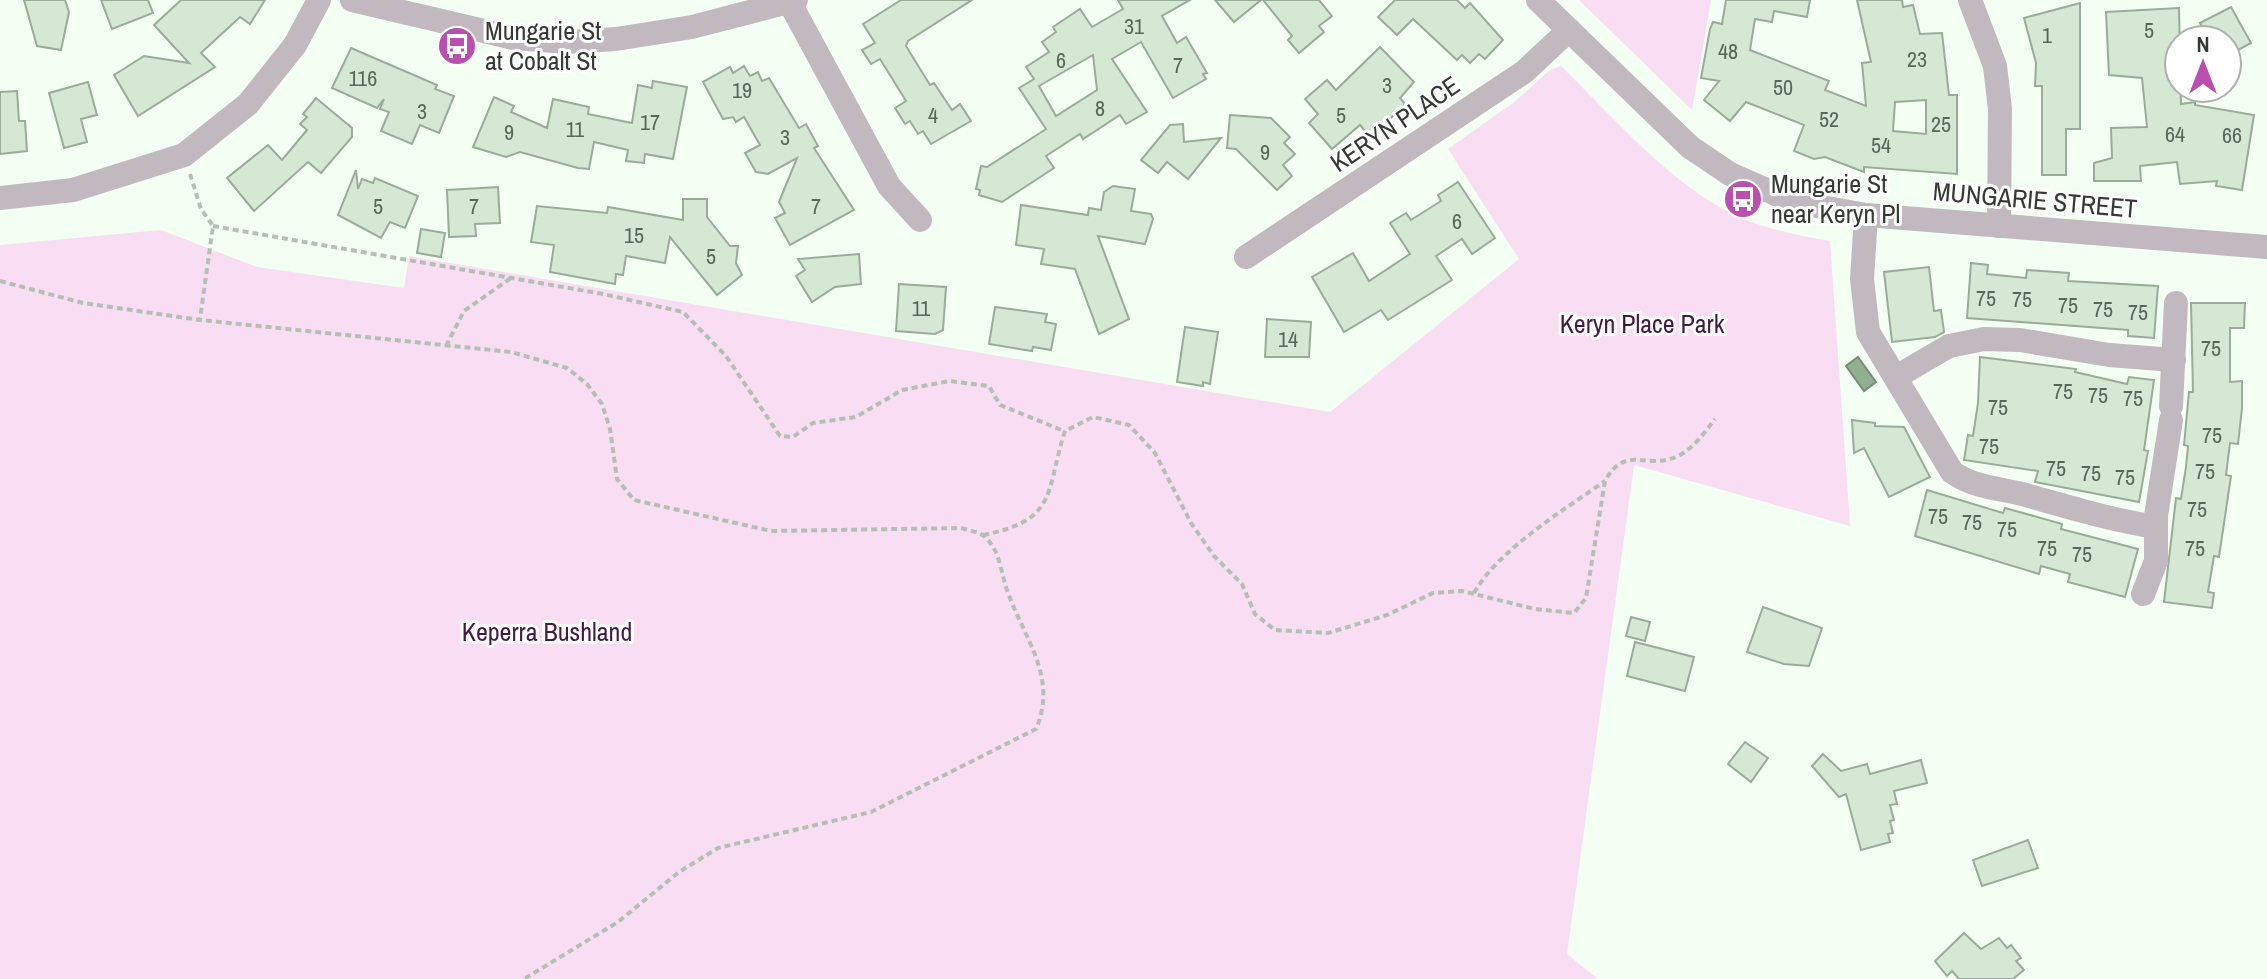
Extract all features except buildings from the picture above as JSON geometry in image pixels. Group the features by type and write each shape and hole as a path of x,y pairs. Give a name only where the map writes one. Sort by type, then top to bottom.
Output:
{"street":[{"path":"0,198 73,190 184,155 248,104 295,45 319,0"},
{"path":"352,0 514,38 567,42 616,39 692,27 793,1 889,186 920,220"},
{"name":"MUNGARIE STREET","path":"1538,0 1672,131 1713,164 1751,186 1794,202 1866,215 2267,247"},
{"path":"1970,0 1995,66 2000,109 1999,226"},
{"name":"KERYN PLACE","path":"1246,257 1524,72 1569,30"},
{"path":"1866,215 1862,269 1866,324 1875,346 1945,464 1962,479 2101,518 2156,527"},
{"path":"2143,594 2156,561 2156,527 2171,413 2176,303"},
{"path":"1896,377 1949,346 1984,339 2020,340 2109,355 2174,360"}],"path":[{"path":"189,172 201,209 213,226 200,320"},
{"path":"213,226 511,278 683,312 726,356 780,436 793,437 813,423 856,417 902,390 950,381 989,386 1000,405 1065,431 1093,417 1129,425 1155,453 1191,523 1214,556 1242,584 1255,614 1275,630 1328,633 1387,615 1433,593 1473,594 1535,609 1574,613 1586,598 1605,481 1613,465 1627,459 1655,461 1679,456 1715,419"},
{"path":"446,346 464,311 511,278"},
{"path":"0,281 83,303 200,320 511,352 567,368 587,384 602,404 610,429 617,479 634,500 771,531 961,528 983,535 1003,531 1035,517 1052,487 1065,431"},
{"path":"1473,594 1483,577 1552,518 1605,481"},
{"path":"524,979 618,922 679,872 718,848 871,812 1036,729 1045,708 1036,649 1006,588 998,556 983,535"}],"green space":[{"path":"1579,0 1711,0 1692,110"},
{"name":"Keperra Bushland","path":"1561,66 1665,168 1711,202 1758,224 1830,241 1850,526 1634,465 1567,954 1598,979 0,979 0,245 161,230 257,267 404,288 409,256 1330,412 1519,259 1448,149 1513,103 1550,70"}],"shaded area":[{"path":"1858,357 1876,382 1864,391 1846,366"}],"place":[{"name":"Mungarie St at Cobalt St","path":"457,46"},
{"name":"Mungarie St near Keryn Pl","path":"1743,199"}],"park label":[{"name":"Keryn Place Park","path":"1642,324"}]}
